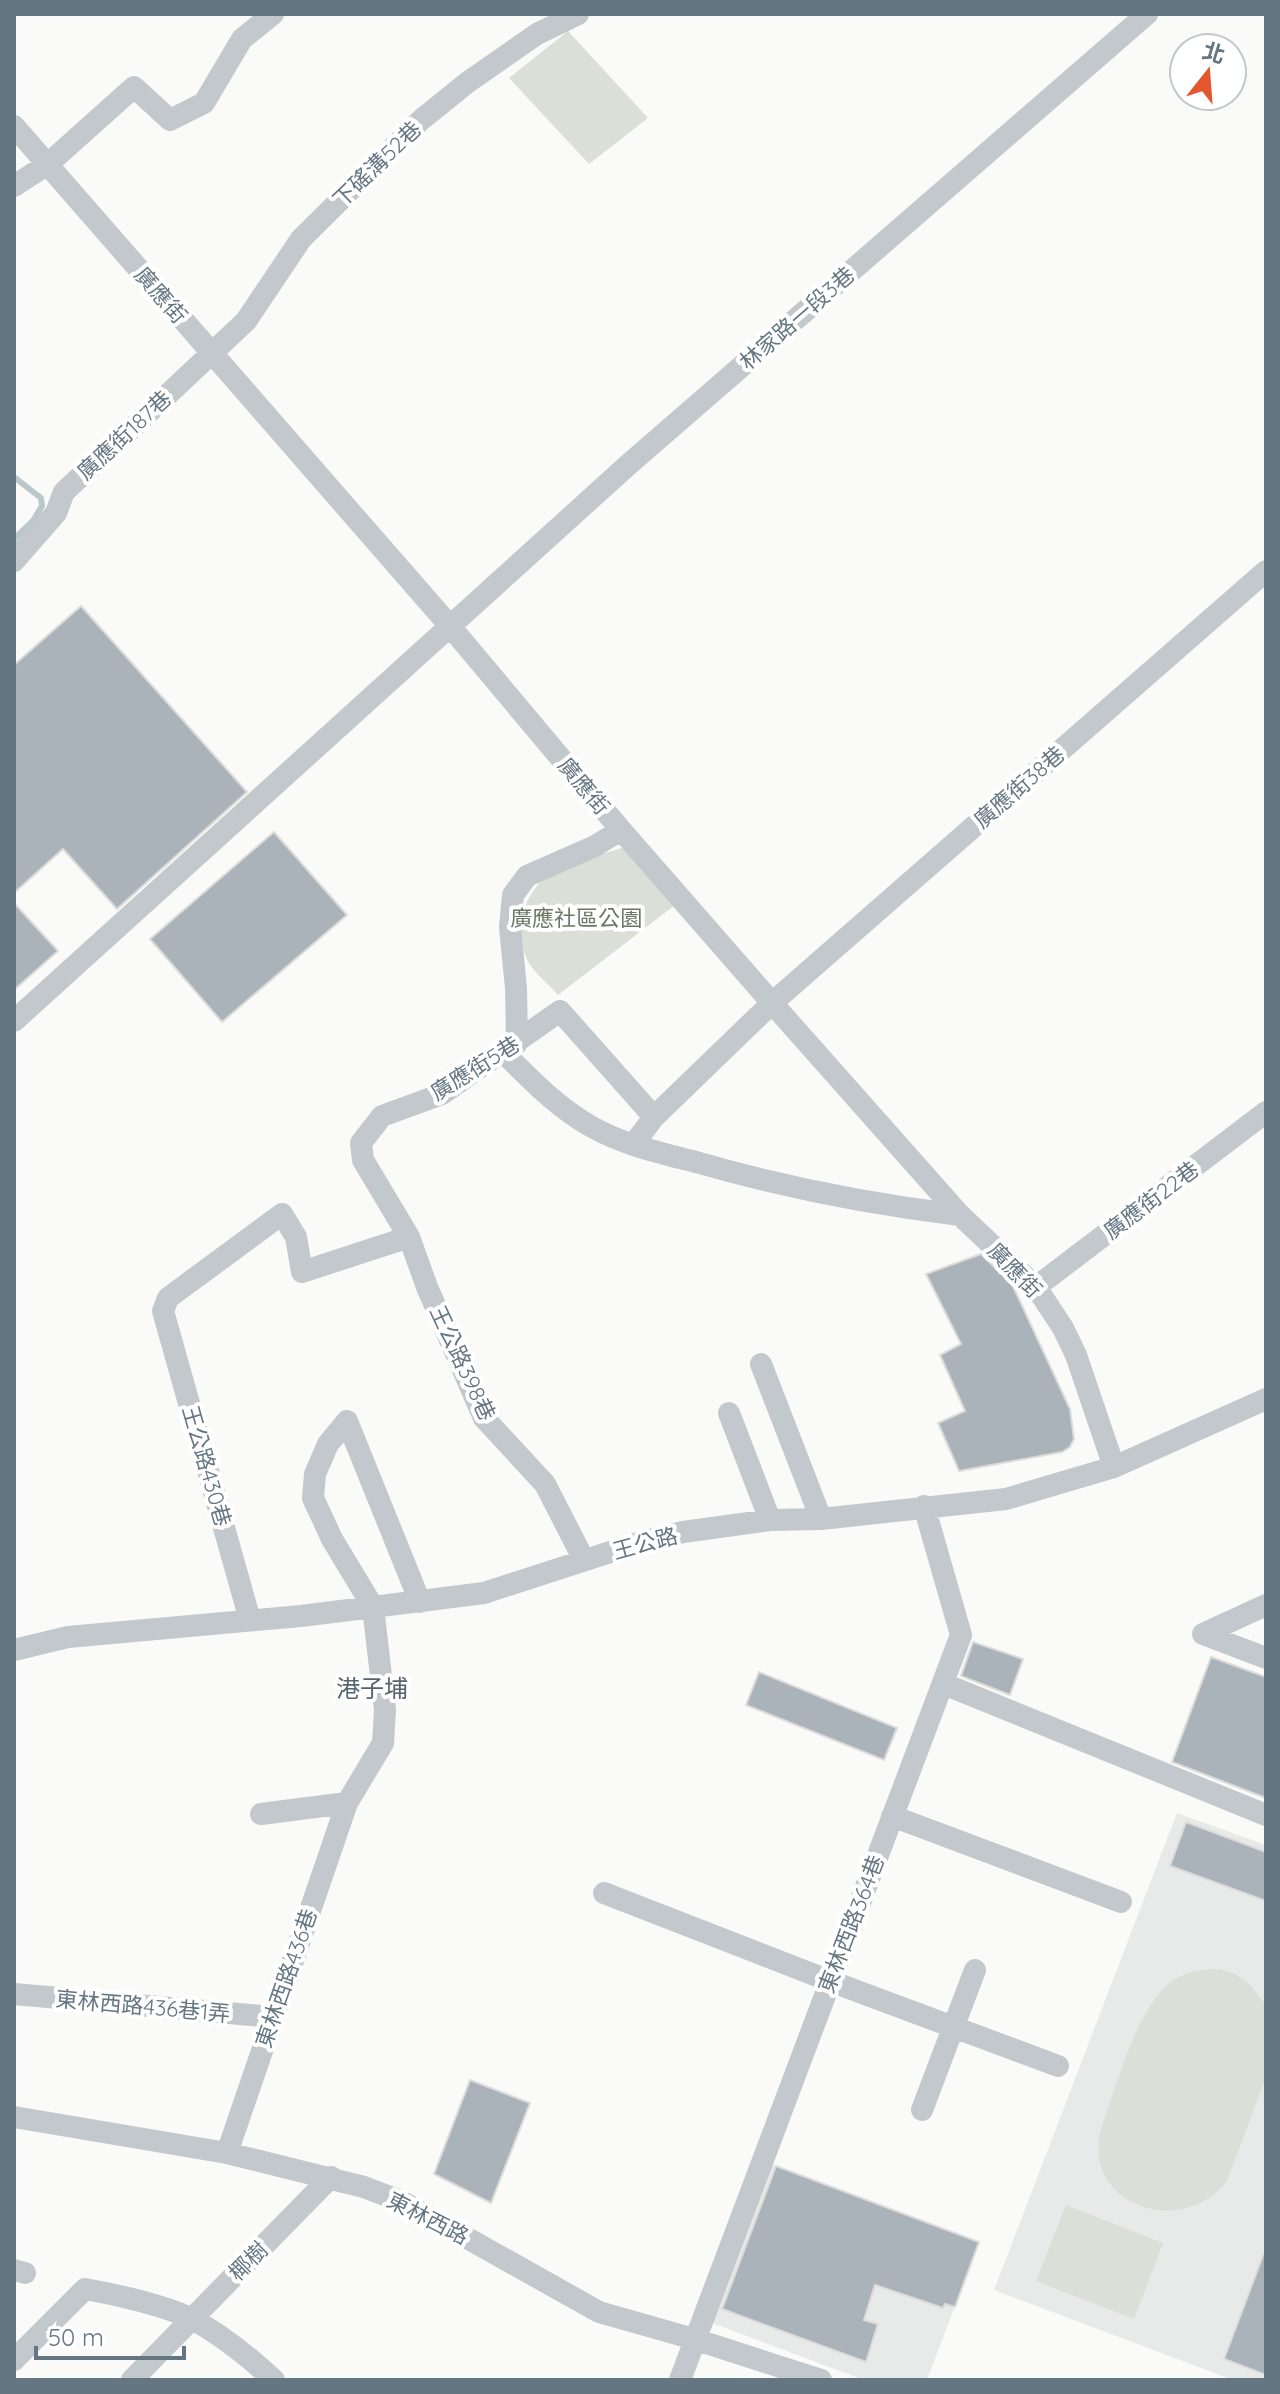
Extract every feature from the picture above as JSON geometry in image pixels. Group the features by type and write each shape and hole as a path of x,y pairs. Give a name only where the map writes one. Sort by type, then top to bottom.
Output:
{"street":[{"path":"14,186 48,164 134,87 170,120 204,103 242,39 273,14"},
{"name":"下磘溝52巷","path":"212,353 246,321 301,239 421,120 468,82 537,34 578,14"},
{"name":"林家路一段3巷","path":"14,1021 628,465 1147,14"},
{"name":"廣應街","path":"14,126 449,625 621,830 772,1003 960,1215 1036,1287 1063,1328 1076,1355 1114,1467"},
{"name":"廣應街187巷","path":"14,561 56,513 64,492 212,353"},
{"name":"廣應街38巷","path":"633,1145 654,1117 772,1003 1266,571"},
{"path":"621,830 595,846 527,876 513,895 510,927 516,988 510,1048 562,1108 595,1129 633,1145 771,1183 875,1205 960,1215"},
{"name":"廣應街5巷","path":"409,1237 376,1186 363,1160 361,1143 382,1116 442,1094 560,1011 654,1117"},
{"name":"廣應街22巷","path":"1036,1287 1266,1112"},
{"name":"王公路430巷","path":"250,1620 163,1311 168,1298 282,1214 296,1237 302,1272 409,1237"},
{"name":"王公路398巷","path":"409,1237 427,1287 484,1418 545,1484 584,1560"},
{"path":"761,1364 821,1519"},
{"name":"王公路","path":"14,1650 68,1637 484,1593 683,1532 770,1520 821,1519 1006,1499 1114,1467 1266,1399"},
{"path":"729,1413 770,1520"},
{"name":"東林西路436巷","path":"227,2153 347,1803 383,1743 385,1710 373,1607 332,1539 313,1498 315,1474 328,1444 347,1421 420,1602"},
{"name":"東林西路364巷","path":"680,2380 961,1635 924,1506"},
{"path":"1266,1605 1203,1634 1266,1658"},
{"path":"944,1684 1266,1815"},
{"path":"261,1814 347,1803"},
{"path":"892,1816 1121,1902"},
{"path":"604,1893 1058,2066"},
{"path":"922,2110 975,1970"},
{"name":"東林西路436巷1弄","path":"14,1994 272,2017"},
{"name":"東林西路","path":"14,2117 227,2153 331,2177 403,2202 599,2312 694,2339 767,2372 821,2380"},
{"name":"椰樹","path":"132,2380 331,2177"},
{"path":"14,2360 85,2289 116,2295 191,2319 248,2356 274,2380"}],"shaded area":[{"path":"1177,1813 1266,1845 1266,2380 1233,2380 994,2290"},
{"path":"771,2164 979,2242 927,2380 864,2380 712,2323"}],"green space":[{"path":"568,31 648,118 589,164 509,78"},
{"name":"廣應社區公園","path":"626,847 675,905 558,995 526,957 521,925 526,904 537,886 552,873"},
{"path":"1220,1969 1235,1974 1250,1985 1266,2005 1266,2077 1227,2181 1207,2199 1184,2209 1160,2210 1138,2205 1119,2193 1105,2176 1099,2153 1102,2126 1138,2027 1160,1993 1183,1975"},
{"path":"1066,2205 1163,2243 1134,2319 1036,2281"}],"building":[{"path":"81,606 247,792 117,909 63,849 14,893 14,665"},
{"path":"274,832 347,915 222,1022 150,939"},
{"path":"14,903 58,951 14,990"},
{"path":"981,1254 1012,1284 1070,1409 1074,1439 1070,1447 1062,1452 959,1471 938,1423 965,1411 940,1355 961,1344 926,1274"},
{"path":"973,1642 1023,1659 1010,1695 961,1676"},
{"path":"1211,1657 1266,1677 1266,1798 1172,1762"},
{"path":"759,1672 897,1728 884,1760 746,1705"},
{"path":"1186,1822 1266,1852 1266,1901 1170,1866"},
{"path":"470,2080 530,2103 491,2203 434,2174"},
{"path":"776,2166 979,2242 955,2307 945,2304 943,2308 875,2285 864,2320 878,2324 866,2362 722,2309"},
{"path":"1266,2253 1266,2375 1224,2359"}],"waterway":[{"path":"14,477 41,498 42,506 33,521 14,539"}],"district":[{"name":"港子埔","path":"372,1689"}]}
